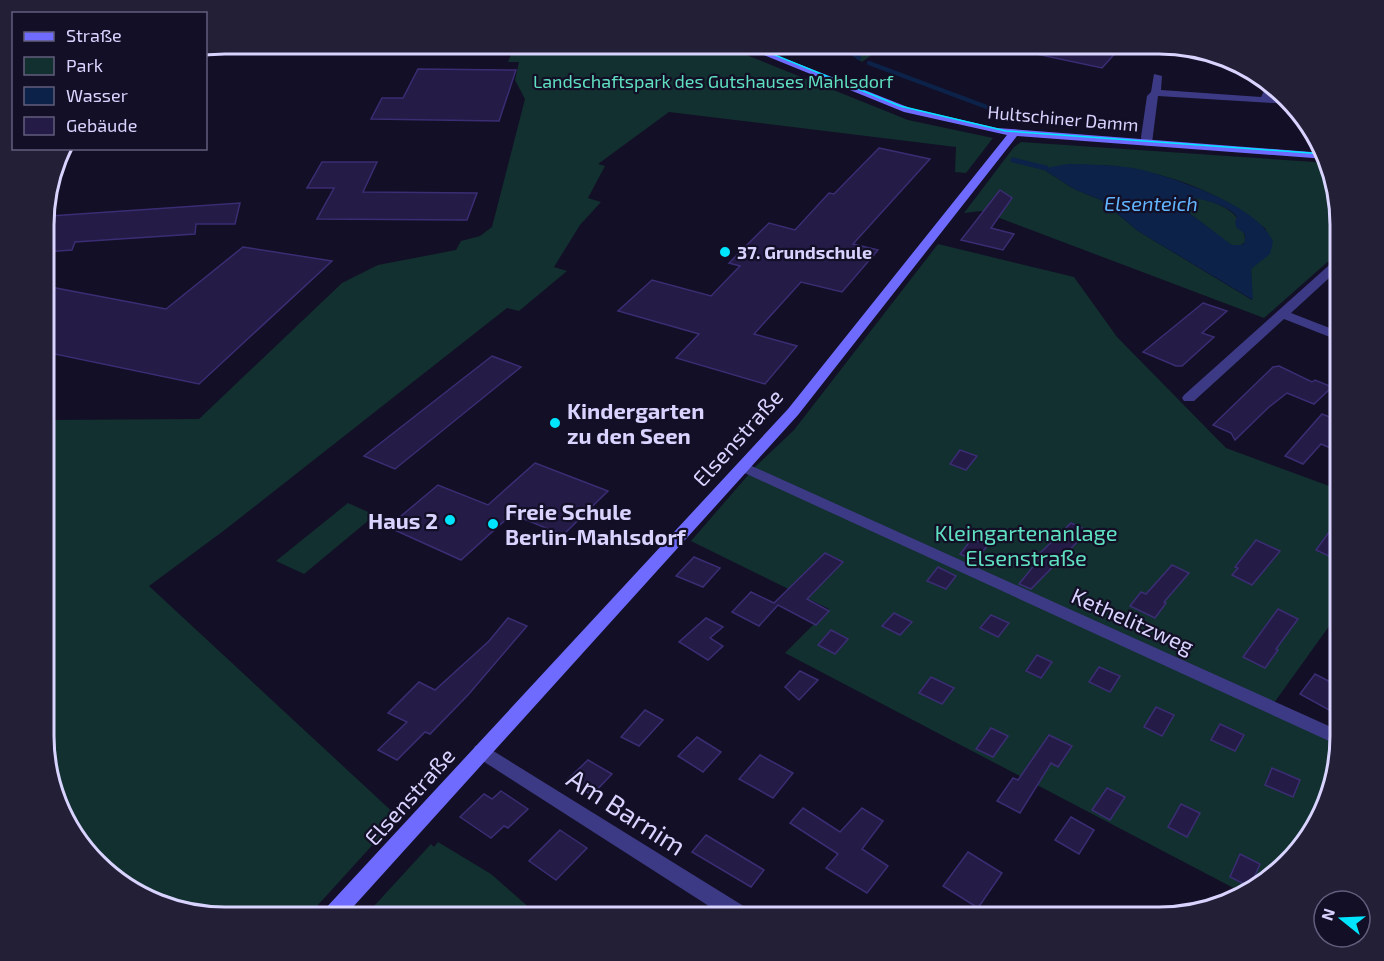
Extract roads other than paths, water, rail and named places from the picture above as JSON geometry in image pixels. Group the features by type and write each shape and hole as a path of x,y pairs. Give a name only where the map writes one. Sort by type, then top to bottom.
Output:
{"street":[{"name":"Hultschiner Damm","path":"766,54 907,110 1014,133 1315,155"},
{"path":"1148,143 1146,137 1152,96 1156,93 1157,76"},
{"path":"1156,93 1277,102"},
{"path":"1265,101 1267,93"},
{"name":"Elsenstraße","path":"340,907 793,412 1014,133"},
{"path":"1190,398 1330,271"},
{"path":"1283,314 1330,333"},
{"name":"Kethelitzweg","path":"743,467 1330,734"},
{"name":"Am Barnim","path":"482,751 727,907"}],"water":[{"name":"Elsenteich","path":"1092,164 1133,168 1190,185 1212,194 1251,216 1265,229 1273,242 1270,254 1251,269 1253,300 1138,231 1101,200 1074,189 1046,171 1050,167","holes":["1195,198 1212,202 1233,213 1237,217 1236,227 1245,234 1245,242 1242,245 1232,245 1185,210 1181,203"]}],"waterway":[{"path":"855,54 859,58"},
{"path":"869,63 992,109"},
{"path":"1018,161 1013,160 1046,168"}],"tram line":[{"path":"773,54 900,106 1006,131 1314,153"}],"place":[{"name":"37. Grundschule","path":"725,252"},
{"name":"Kindergarten zu den Seen","path":"555,423"},
{"name":"Haus 2","path":"450,520"},
{"name":"Freie Schule Berlin-Mahlsdorf","path":"493,524"}],"park label":[{"name":"Landschaftspark des Gutshauses Mahlsdorf","path":"713,81"},
{"name":"Kleingartenanlage Elsenstraße","path":"1026,544"}]}
